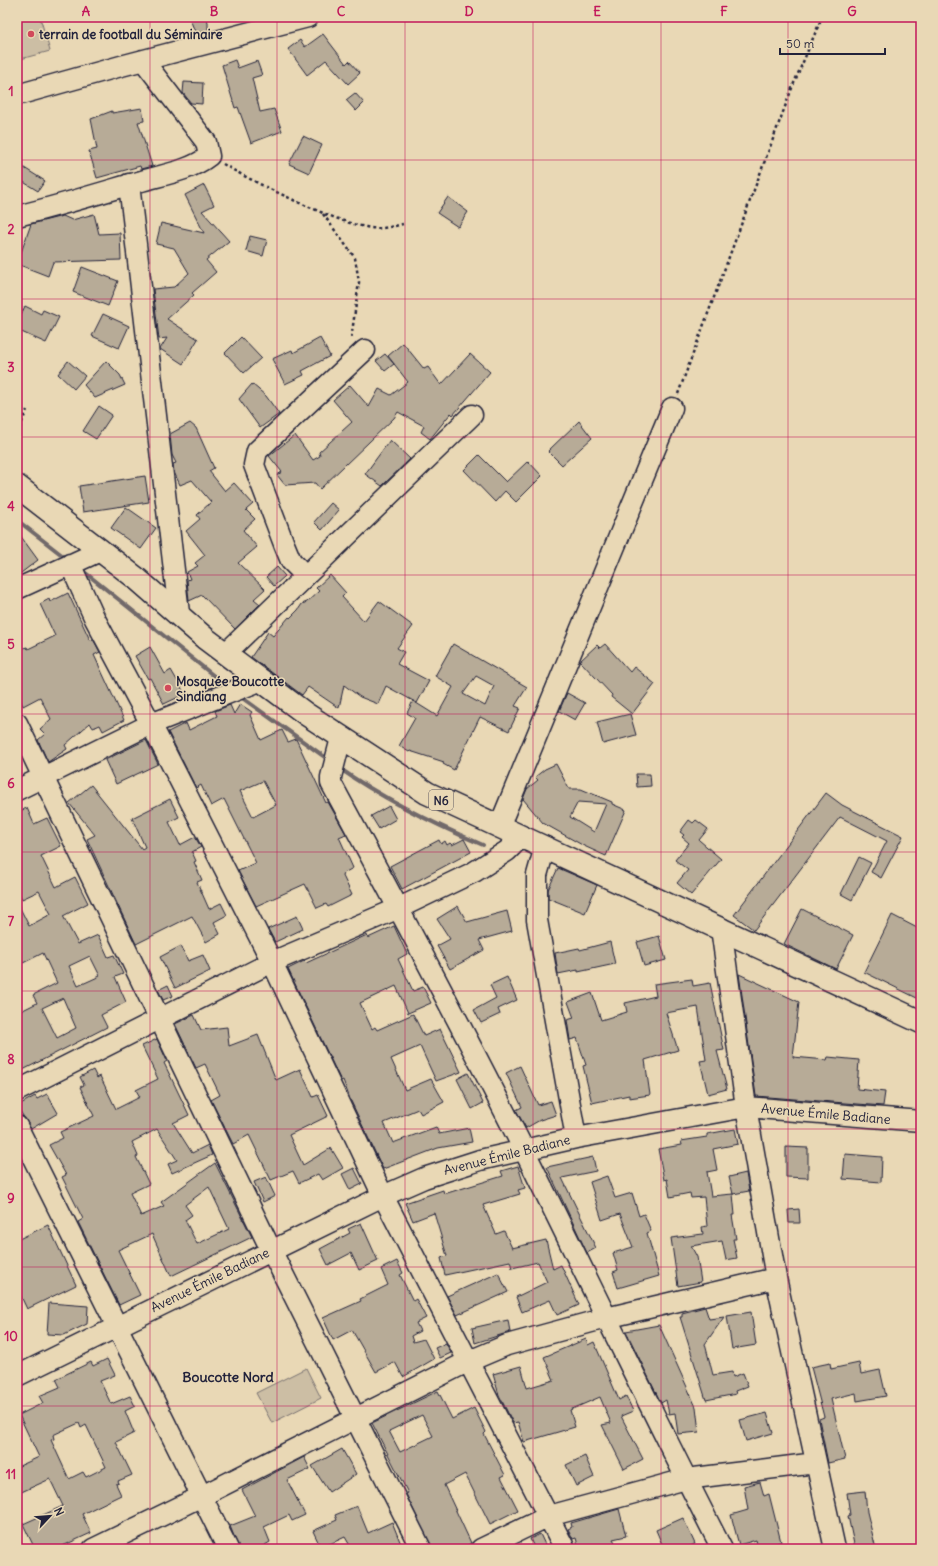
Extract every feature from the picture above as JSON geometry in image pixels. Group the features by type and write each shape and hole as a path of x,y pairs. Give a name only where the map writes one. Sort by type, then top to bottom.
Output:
{"main road":[{"name":"N6","path":"17,486 178,613 206,639 341,738 427,793 921,1022"}],"street":[{"path":"17,95 308,17"},
{"path":"17,216 53,207 200,163 209,156 206,142 143,60"},
{"path":"129,184 178,613"},
{"path":"305,576 291,561 284,544 254,465 257,451 358,345"},
{"path":"499,827 672,408"},
{"path":"226,653 472,415"},
{"path":"17,589 100,551"},
{"path":"70,564 80,589 151,724 272,962 383,1196 467,1362 565,1549"},
{"path":"17,790 151,724 262,680"},
{"path":"17,723 271,1250 421,1549"},
{"path":"341,738 331,777 332,783 399,908 524,1150 606,1318 722,1549"},
{"path":"17,1091 272,962 399,908 486,865 506,851 521,836"},
{"path":"546,847 537,875 537,920 576,1138"},
{"path":"721,928 746,1107 776,1278 835,1549"},
{"name":"Avenue Émile Badiane","path":"17,1376 383,1196 424,1178 455,1167 576,1138 746,1107 921,1121"},
{"path":"17,1126 228,1549"},
{"path":"93,1549 202,1496 467,1362 507,1345 606,1318 776,1278"},
{"path":"482,1549 549,1516 686,1479 816,1463"}],"path":[{"path":"672,408 792,88 822,17"},
{"path":"209,156 250,179 323,213 367,228 382,228 403,224"},
{"path":"323,213 355,258 358,282 353,335 358,345"},
{"path":"17,434 27,410"}],"shaded area":[{"name":"terrain de football du Séminaire","path":"17,17 40,17 50,51 17,60"},
{"path":"306,1368 321,1398 272,1423 256,1393"}],"building":[{"path":"189,17 206,17 208,22 208,31 196,34"},
{"path":"323,34 346,64 349,61 360,73 348,84 326,60 307,75 288,49 300,40 305,47"},
{"path":"235,60 238,68 257,61 262,75 252,78 260,112 274,109 282,131 251,143 238,107 235,108 222,65"},
{"path":"184,82 203,83 202,104 191,103 183,93"},
{"path":"355,93 364,103 356,111 346,100"},
{"path":"142,108 144,121 138,122 152,166 141,169 140,166 97,178 89,151 97,149 91,119 112,111 112,113"},
{"path":"303,136 322,145 309,173 289,164"},
{"path":"21,166 45,181 38,191 17,178 17,172"},
{"path":"204,185 214,205 202,211 229,241 206,260 216,272 192,293 194,295 167,319 198,339 183,364 160,349 167,338 159,339 153,289 174,287 189,273 174,248 156,244 161,223 204,233 185,195"},
{"path":"448,197 468,212 458,227 437,213"},
{"path":"94,214 99,234 120,233 121,260 53,262 48,276 17,264 31,224 63,216 72,220"},
{"path":"250,236 267,240 263,256 246,251"},
{"path":"82,267 118,281 108,306 73,292"},
{"path":"25,306 41,314 43,310 59,317 46,343 17,330 17,323"},
{"path":"103,314 129,326 119,348 92,336"},
{"path":"241,337 261,358 244,373 225,353"},
{"path":"320,338 330,356 302,371 304,375 285,384 272,359 292,350 293,353"},
{"path":"403,343 424,369 428,367 441,385 470,354 490,372 453,415 451,413 430,439 421,432 424,426 398,412 394,418 320,489 315,483 285,485 277,475 282,472 269,456 295,435 313,460 320,456 319,452 352,422 333,400 350,385 369,407 379,389 391,395 408,382 388,356"},
{"path":"385,354 394,364 385,371 376,361"},
{"path":"68,361 85,376 74,389 58,374"},
{"path":"106,361 120,375 125,385 95,398 84,385"},
{"path":"252,384 266,396 279,414 260,428 239,399"},
{"path":"99,406 112,415 96,439 83,431"},
{"path":"579,421 592,438 562,465 548,451"},
{"path":"190,423 196,428 214,468 209,471 225,491 234,483 253,504 246,510 255,519 243,530 257,547 238,563 265,589 254,599 260,604 235,629 202,595 189,601 187,580 190,579 187,572 198,566 195,563 205,555 186,531 200,519 197,515 211,502 192,480 180,485 174,472 173,464 176,463 172,455 170,434"},
{"path":"390,440 410,459 382,486 365,474"},
{"path":"479,455 506,482 528,461 542,476 516,502 505,491 495,502 464,470"},
{"path":"145,476 149,502 83,512 79,486"},
{"path":"331,503 339,510 322,530 314,522"},
{"path":"126,507 156,528 141,549 111,528"},
{"path":"17,531 38,560 17,576"},
{"path":"277,567 285,576 274,586 266,577"},
{"path":"330,575 346,593 342,597 364,621 379,601 413,626 397,648 404,652 397,664 429,681 417,703 386,686 378,704 360,697 344,685 339,708 308,687 302,695 251,657 268,632 273,636 302,604 307,602 319,591 316,588"},
{"path":"68,593 90,640 93,639 100,652 94,655 124,720 103,731 100,725 93,728 90,723 65,745 67,749 48,762 38,740 45,734 40,729 51,719 40,697 23,706 17,693 17,650 27,647 28,649 55,636 40,604 49,599 50,602"},
{"path":"453,644 527,687 515,706 520,708 509,731 480,717 454,770 443,764 444,762 410,751 409,752 399,746 415,718 407,713 413,701 437,716 453,687 435,676","holes":["476,676 494,686 485,706 463,694"]},
{"path":"605,644 630,672 634,667 655,684 632,714 611,697 612,695 580,661 597,645 600,648"},
{"path":"150,647 165,674 171,670 185,694 164,704 150,678 148,679 135,656"},
{"path":"567,693 585,703 575,720 559,711"},
{"path":"240,704 252,712 250,715 261,740 282,730 288,742 296,739 326,803 328,802 346,834 339,837 353,868 342,874 352,895 328,907 326,904 317,908 305,884 256,906 238,871 256,863 224,799 211,806 201,785 196,788 168,732 186,723 189,730 217,716 215,711 230,705 234,714","holes":["263,781 276,805 253,817 240,791"]},
{"path":"630,714 636,735 603,744 597,722"},
{"path":"146,740 158,764 116,784 105,760"},
{"path":"556,764 569,789 581,789 612,802 612,804 626,810 606,856 584,846 543,823 523,799 527,789 538,780 535,777 545,769","holes":["578,802 606,804 594,832 570,817"]},
{"path":"636,774 650,774 651,786 637,787"},
{"path":"91,785 142,849 145,847 132,818 170,799 179,817 169,822 180,845 195,837 201,847 192,852 196,861 194,862 202,880 197,882 209,909 221,903 227,915 214,922 220,934 206,942 192,916 136,944 87,839 95,835 69,803"},
{"path":"826,793 842,805 903,836 881,878 871,872 887,841 840,817 754,930 734,915"},
{"path":"389,806 396,819 379,829 371,816"},
{"path":"27,808 34,824 47,818 61,846 41,856 56,887 75,877 88,903 63,916 78,944 98,935 108,957 114,955 123,974 115,977 126,1002 101,1015 107,1027 17,1073 17,1013 37,1003 33,995 57,983 43,953 23,963 17,952 17,902 29,926 51,914 39,891 22,899 17,889 17,812","holes":["90,956 100,976 78,986 69,966","63,998 76,1028 57,1038 42,1008"]},
{"path":"689,820 693,823 696,820 708,829 699,840 721,859 691,895 677,883 688,870 675,860 689,843 682,837 684,835 680,832"},
{"path":"464,839 471,852 402,889 390,866 439,840 441,844 445,841 447,845 450,843 452,845"},
{"path":"859,857 871,863 852,900 841,894"},
{"path":"558,868 597,885 585,913 548,898 548,890"},
{"path":"458,906 467,922 507,911 512,931 479,940 484,950 450,969 437,946 450,939 437,919"},
{"path":"802,909 853,935 836,969 784,944"},
{"path":"892,915 921,930 921,1000 864,972"},
{"path":"297,916 303,929 275,942 268,929"},
{"path":"394,926 407,954 398,959 413,991 423,987 431,1003 408,1013 396,986 360,1003 372,1029 375,1027 377,1030 413,1014 424,1036 440,1029 461,1072 436,1081 420,1046 391,1059 405,1090 431,1079 444,1102 421,1114 418,1109 384,1123 393,1143 436,1127 439,1134 469,1128 472,1142 438,1148 383,1169 350,1099 343,1080 341,1081 288,969 304,961 306,963 367,935 368,938"},
{"path":"659,936 666,960 644,966 637,942"},
{"path":"610,942 615,964 578,972 578,970 558,974 555,953 579,948 580,950"},
{"path":"181,946 188,961 203,955 210,971 175,988 160,957"},
{"path":"739,974 799,1002 793,1057 827,1060 828,1057 859,1060 857,1089 885,1092 883,1106 756,1096"},
{"path":"507,977 517,1000 498,1009 500,1014 481,1023 474,1010 496,998 490,985"},
{"path":"692,979 693,986 710,983 724,1050 717,1051 727,1089 708,1094 700,1061 706,1060 698,1007 666,1013 678,1050 645,1060 650,1095 629,1098 629,1095 592,1103 583,1066 586,1065 577,1038 570,1040 567,1020 574,1018 568,1002 592,993 601,1020 627,1012 625,1003 656,996 654,984"},
{"path":"168,985 173,996 163,1000 158,990"},
{"path":"194,1015 201,1030 227,1027 229,1046 258,1035 276,1080 300,1069 313,1097 318,1095 328,1116 289,1135 303,1165 331,1148 343,1168 322,1180 318,1174 299,1183 293,1171 271,1180 249,1135 233,1144 211,1100 220,1095 205,1064 196,1068 175,1024"},
{"path":"157,1039 167,1061 164,1063 189,1115 173,1123 192,1153 208,1145 212,1155 172,1173 168,1164 177,1160 157,1129 132,1142 138,1156 136,1157 149,1184 130,1193 141,1216 164,1206 161,1202 215,1163 252,1237 171,1276 152,1234 118,1250 140,1295 119,1305 78,1222 83,1219 62,1177 66,1175 49,1145 63,1138 60,1132 94,1116 80,1087 84,1085 80,1077 93,1070 97,1078 100,1076 116,1109 140,1097 136,1090 158,1079 142,1046","holes":["209,1187 229,1229 197,1244 185,1220 192,1215 185,1205"]},
{"path":"520,1066 538,1105 551,1101 556,1115 540,1120 526,1128 516,1110 522,1107 506,1073"},
{"path":"468,1073 483,1103 472,1109 457,1079"},
{"path":"47,1094 58,1113 31,1129 17,1106 35,1096 37,1099"},
{"path":"735,1129 738,1144 713,1149 717,1170 707,1172 711,1196 733,1194 735,1215 732,1215 736,1239 733,1239 737,1258 726,1260 722,1241 691,1246 697,1257 701,1282 678,1286 671,1238 703,1234 702,1227 707,1226 704,1197 691,1198 690,1193 670,1197 667,1179 664,1180 658,1149 682,1145 681,1141 707,1137 707,1134"},
{"path":"786,1147 808,1148 808,1178 786,1177"},
{"path":"845,1154 882,1157 881,1182 843,1179"},
{"path":"593,1157 596,1171 562,1178 596,1248 587,1253 547,1167"},
{"path":"518,1166 525,1188 518,1190 520,1194 483,1205 496,1234 504,1231 512,1248 546,1240 553,1269 561,1265 579,1305 557,1315 550,1300 522,1312 516,1297 547,1282 538,1262 512,1268 510,1261 445,1275 441,1258 447,1256 434,1213 413,1221 405,1203 443,1190 444,1194 503,1176 501,1171"},
{"path":"354,1168 362,1184 350,1190 342,1174"},
{"path":"746,1173 749,1191 733,1194 729,1177"},
{"path":"607,1176 615,1198 632,1193 639,1216 644,1214 651,1231 647,1233 659,1276 618,1288 613,1272 618,1270 613,1253 633,1247 620,1214 602,1220 590,1182"},
{"path":"266,1177 275,1196 263,1202 254,1182"},
{"path":"799,1209 800,1223 789,1223 788,1210"},
{"path":"361,1223 378,1261 359,1270 351,1253 328,1265 320,1249 350,1233 348,1229"},
{"path":"48,1225 76,1285 27,1309 17,1288 17,1240"},
{"path":"397,1261 403,1273 400,1275 413,1301 416,1299 426,1318 416,1323 420,1331 411,1336 413,1342 424,1339 434,1359 403,1377 395,1362 376,1372 352,1330 333,1340 323,1318 361,1301 360,1299 388,1285 381,1269"},
{"path":"498,1273 508,1292 457,1315 447,1296"},
{"path":"49,1303 88,1306 87,1324 64,1335 47,1334"},
{"path":"705,1307 709,1319 724,1317 705,1344 713,1375 732,1372 733,1377 743,1373 748,1386 735,1391 736,1394 706,1400 680,1317 682,1317 682,1313"},
{"path":"751,1312 756,1345 732,1349 727,1316"},
{"path":"508,1320 510,1332 475,1343 472,1328"},
{"path":"659,1325 696,1407 699,1432 678,1434 675,1413 669,1414 666,1400 661,1403 626,1331"},
{"path":"586,1339 588,1345 594,1342 619,1400 626,1396 633,1411 621,1416 643,1459 624,1469 602,1425 611,1423 600,1397 570,1410 575,1427 524,1442 518,1422 513,1423 499,1395 493,1374 521,1366 527,1388 554,1380 544,1357"},
{"path":"446,1343 451,1353 440,1358 435,1348"},
{"path":"107,1359 115,1375 100,1381 111,1404 130,1396 135,1406 125,1411 134,1433 116,1442 132,1475 118,1481 119,1483 116,1484 121,1495 82,1514 91,1533 56,1549 35,1549 23,1524 63,1506 50,1479 17,1494 17,1467 39,1457 19,1415 43,1403 39,1396 60,1387 56,1379 91,1362 93,1366","holes":["79,1423 81,1428 86,1425 106,1467 86,1477 83,1472 69,1479 51,1440 54,1439 53,1435"]},
{"path":"830,1363 831,1369 859,1363 861,1374 880,1370 886,1396 857,1401 856,1393 831,1399 845,1459 828,1463 819,1419 824,1417 811,1367"},
{"path":"438,1391 452,1419 474,1408 486,1432 484,1434 505,1475 501,1477 518,1510 490,1524 465,1474 444,1485 471,1543 462,1549 432,1549 406,1494 408,1493 372,1423","holes":["422,1415 433,1436 400,1452 389,1431"]},
{"path":"767,1413 773,1433 746,1441 740,1420"},
{"path":"342,1449 356,1474 329,1492 312,1466"},
{"path":"585,1456 594,1477 576,1486 566,1465"},
{"path":"304,1457 310,1469 287,1480 305,1515 292,1521 289,1515 264,1527 270,1542 265,1545 267,1549 239,1549 230,1526 255,1516 242,1490"},
{"path":"760,1482 764,1496 769,1494 781,1542 758,1548 756,1540 739,1545 731,1515 748,1510 744,1486"},
{"path":"865,1491 867,1512 876,1549 855,1549 848,1516 850,1515 847,1493"},
{"path":"357,1506 368,1533 392,1522 403,1549 352,1549 345,1537 321,1548 313,1531 337,1520 335,1515"},
{"path":"619,1509 626,1536 613,1539 619,1549 579,1549 576,1538 573,1539 568,1529 572,1527 571,1523"},
{"path":"683,1518 695,1544 684,1549 664,1549 656,1530"},
{"path":"540,1534 547,1549 535,1549 530,1539"}],"waterway":[{"path":"17,520 67,559"},
{"path":"82,570 214,676"},
{"path":"197,695 213,688"},
{"path":"241,697 329,760"},
{"path":"339,768 373,790 409,810 483,845"}],"place":[{"name":"terrain de football du Séminaire","path":"31,34"},
{"name":"Mosquée Boucotte Sindiang","path":"168,688"}],"district":[{"name":"Boucotte Nord","path":"228,1377"}]}
